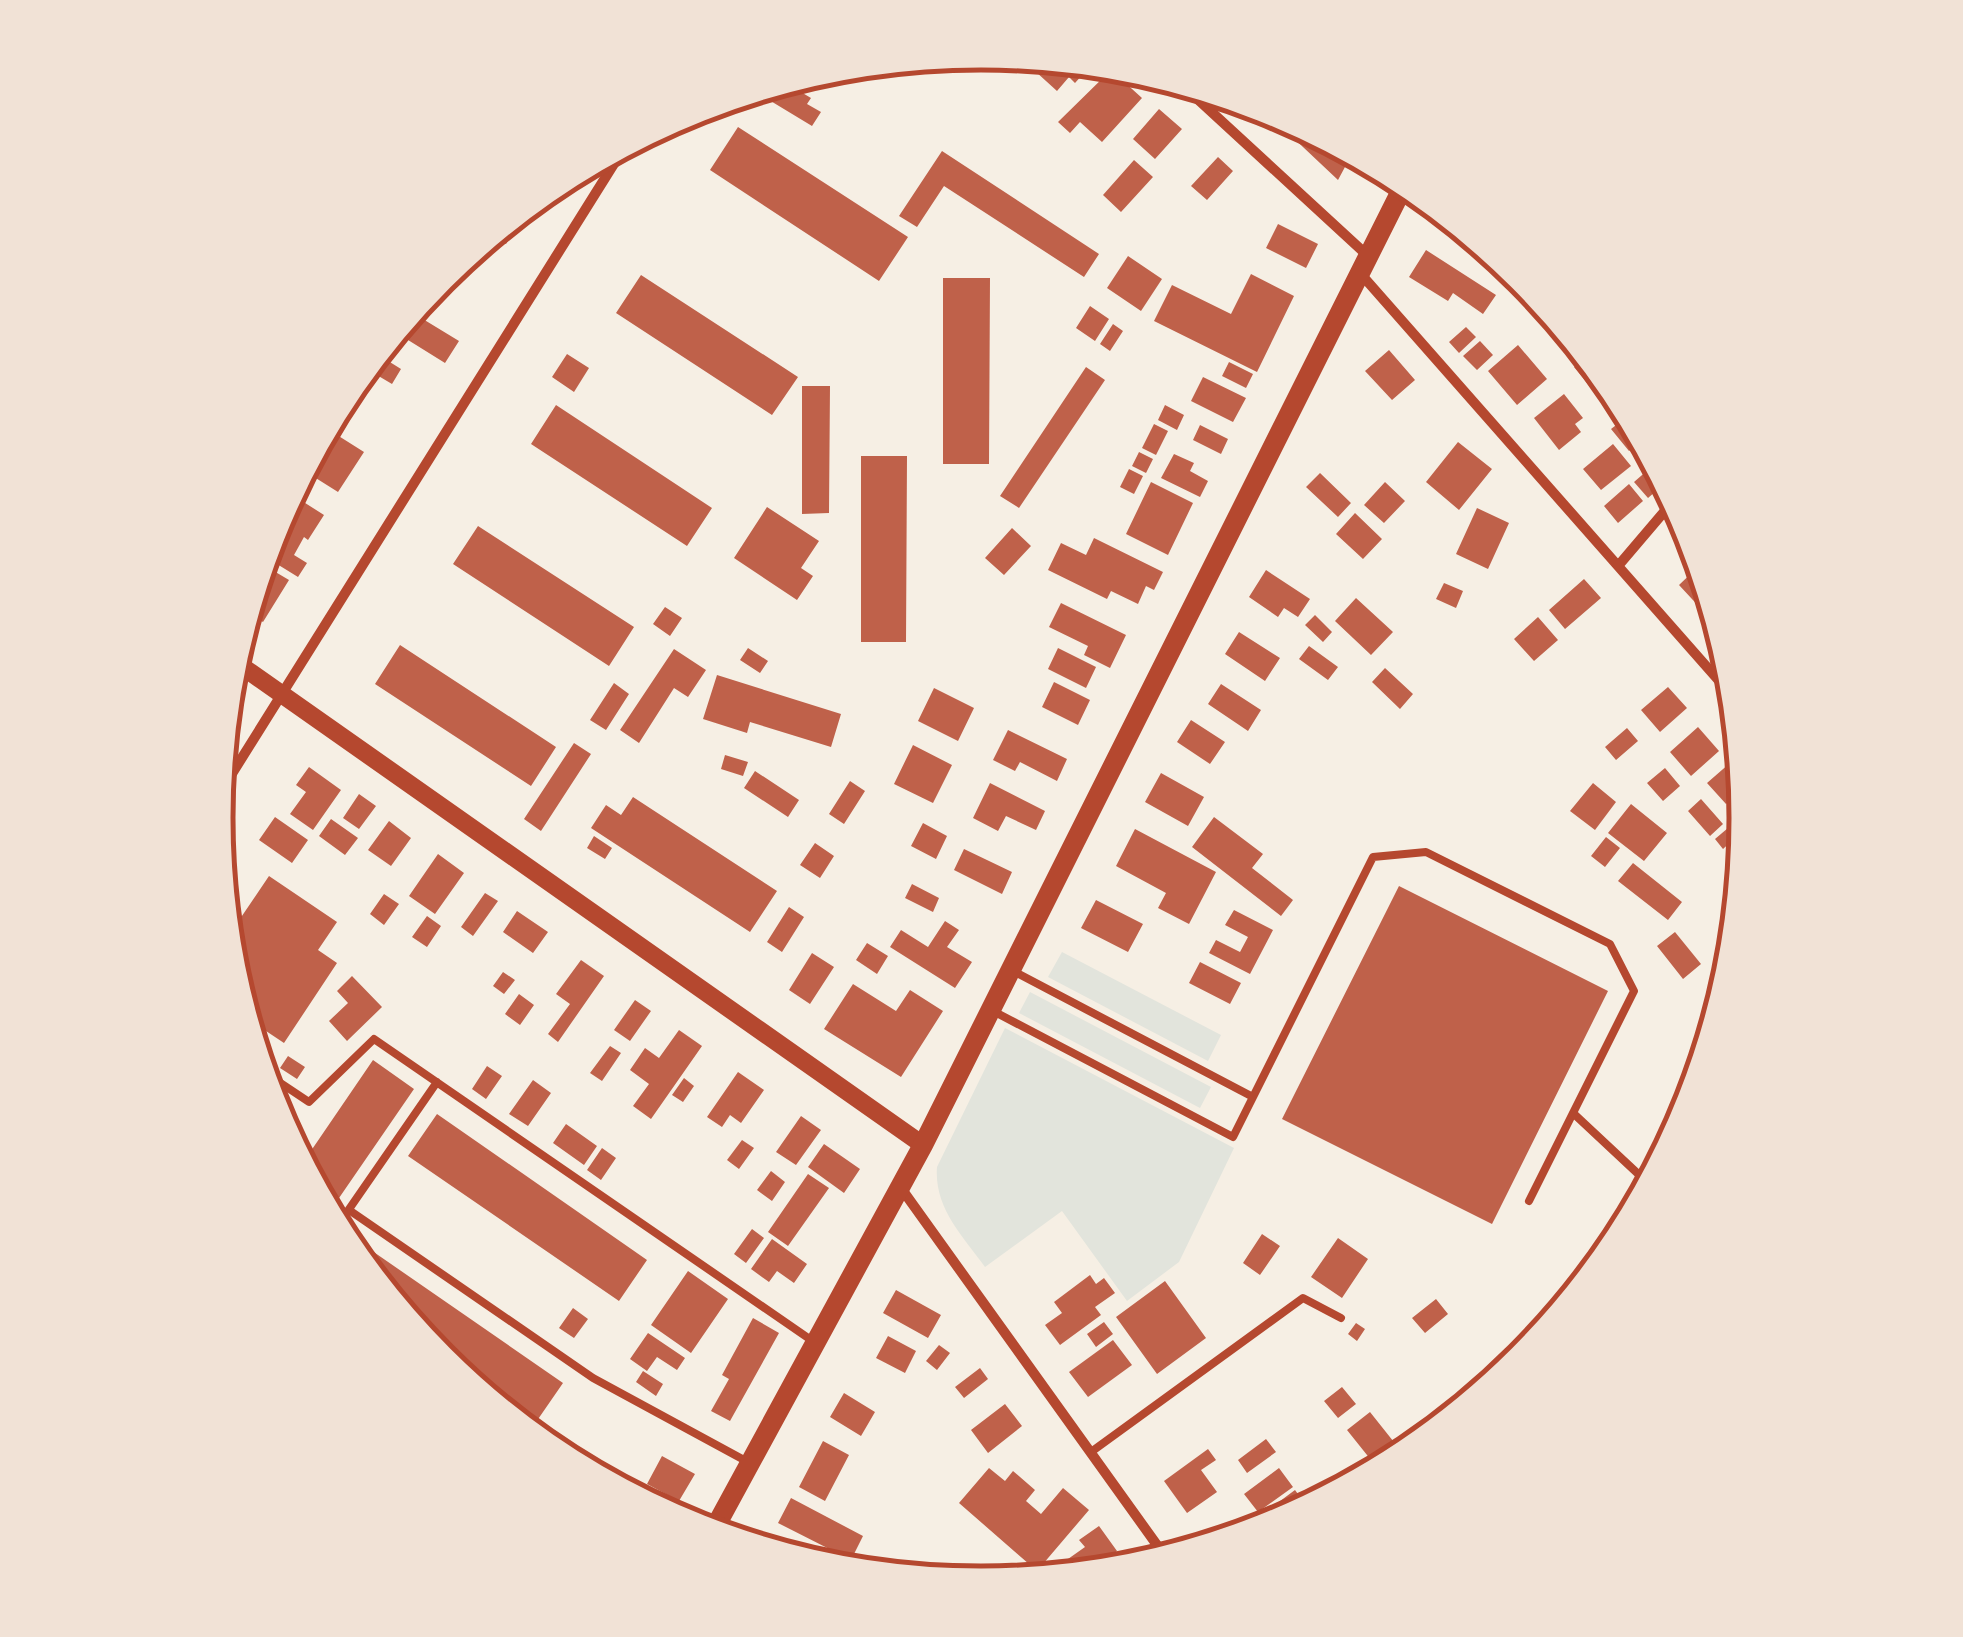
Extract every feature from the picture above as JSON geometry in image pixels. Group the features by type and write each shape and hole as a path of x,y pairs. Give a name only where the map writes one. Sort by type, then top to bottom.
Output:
{"main road":[{"path":"719,1519 923,1146 1398,197"}],"street":[{"path":"1201,104 1364,265 1717,678"},
{"path":"235,770 613,167"},
{"path":"1618,566 1664,512"},
{"path":"248,670 923,1146"},
{"path":"900,1187 1157,1545"}],"lane":[{"path":"990,1010 1232,1137 1373,857 1426,852 1610,944 1634,991 1529,1201"},
{"path":"1011,970 1253,1097"},
{"path":"282,1084 309,1102 374,1038 814,1342"},
{"path":"346,1214 437,1082"},
{"path":"1573,1113 1640,1175"},
{"path":"349,1210 593,1378 749,1463"},
{"path":"1091,1452 1303,1298 1340,1318"}],"shaded area":[{"path":"1062,952 1221,1035 1208,1061 1048,977"},
{"path":"1030,992 1211,1087 1200,1108 1019,1013"},
{"path":"1005,1028 1234,1148 1179,1262 1127,1301 1062,1211 985,1267 945,1208 937,1167"}],"building":[{"path":"1037,73 1081,76 1075,83 1069,77 1057,91"},
{"path":"1101,80 1126,84 1142,98 1102,142 1080,122 1070,133 1058,122"},
{"path":"802,92 811,98 807,104 821,112 812,126 771,101"},
{"path":"1159,109 1182,129 1155,159 1133,139"},
{"path":"738,127 908,237 879,281 710,170"},
{"path":"1294,139 1346,165 1338,180"},
{"path":"942,151 1099,254 1084,277 944,186 917,227 899,216"},
{"path":"1218,157 1233,171 1207,200 1191,186"},
{"path":"1134,160 1153,177 1121,212 1103,195"},
{"path":"1278,224 1318,244 1306,268 1266,248"},
{"path":"1426,250 1496,295 1483,314 1453,293 1448,301 1409,277"},
{"path":"1128,256 1162,279 1141,311 1107,288"},
{"path":"1251,274 1294,296 1257,372 1154,321 1172,285 1231,314"},
{"path":"641,275 798,377 772,415 616,313"},
{"path":"943,278 990,278 989,464 943,464"},
{"path":"1090,306 1109,319 1095,341 1076,328"},
{"path":"424,320 459,341 445,363 407,339"},
{"path":"1113,324 1123,331 1110,351 1100,344"},
{"path":"1466,327 1476,337 1459,353 1449,342"},
{"path":"1480,341 1493,355 1477,370 1463,356"},
{"path":"1518,345 1547,379 1517,405 1488,371"},
{"path":"1389,350 1415,380 1392,400 1365,371"},
{"path":"567,354 589,368 574,392 552,377"},
{"path":"389,362 401,369 392,384 379,376"},
{"path":"1229,362 1253,374 1246,388 1222,376"},
{"path":"1577,365 1596,392 1595,393 1574,367"},
{"path":"1086,367 1105,380 1019,508 1000,496"},
{"path":"1203,377 1246,398 1233,422 1191,401"},
{"path":"802,386 830,386 829,513 802,514"},
{"path":"1564,394 1583,418 1575,424 1581,432 1559,450 1534,418"},
{"path":"556,405 712,508 687,546 531,444"},
{"path":"1165,405 1184,415 1177,430 1158,420"},
{"path":"1154,424 1168,431 1156,455 1142,448"},
{"path":"1617,424 1632,448 1629,451 1611,429"},
{"path":"1200,425 1228,439 1221,454 1193,440"},
{"path":"338,436 364,452 338,492 315,478"},
{"path":"1458,442 1492,469 1459,510 1426,482"},
{"path":"1613,444 1631,466 1601,490 1583,469"},
{"path":"1139,452 1153,459 1146,473 1132,466"},
{"path":"1174,454 1194,463 1190,471 1208,481 1200,497 1161,478"},
{"path":"861,456 907,456 906,642 861,642"},
{"path":"1129,469 1143,476 1134,494 1120,487"},
{"path":"1645,472 1655,492 1648,498 1634,482"},
{"path":"1320,473 1351,503 1338,517 1306,487"},
{"path":"1151,482 1193,503 1168,555 1126,534"},
{"path":"1385,482 1405,501 1384,523 1364,505"},
{"path":"1629,484 1643,501 1618,523 1604,506"},
{"path":"303,502 324,515 294,555 307,563 298,577 278,565"},
{"path":"767,507 819,541 801,568 813,576 797,600 734,558"},
{"path":"1477,508 1509,523 1488,569 1456,554"},
{"path":"1355,513 1382,539 1363,559 1336,534"},
{"path":"478,526 634,627 609,666 453,564"},
{"path":"1012,528 1031,546 1004,575 985,558"},
{"path":"1094,538 1163,572 1154,590 1146,586 1138,604 1111,591 1107,599 1048,570 1061,543 1086,555"},
{"path":"1266,570 1310,599 1298,617 1284,608 1278,617 1249,597"},
{"path":"275,572 289,580 263,622 260,620"},
{"path":"1689,575 1698,606 1679,585"},
{"path":"1584,579 1601,598 1565,629 1549,610"},
{"path":"1444,583 1463,591 1456,608 1436,599"},
{"path":"1356,598 1393,632 1371,655 1335,621"},
{"path":"1061,603 1126,635 1110,668 1084,655 1088,646 1049,627"},
{"path":"665,607 682,618 670,636 653,624"},
{"path":"1315,615 1332,632 1323,642 1305,625"},
{"path":"1538,617 1558,640 1534,661 1514,639"},
{"path":"1239,632 1280,658 1265,681 1225,654"},
{"path":"400,645 556,747 531,786 375,684"},
{"path":"1309,646 1338,667 1328,680 1299,659"},
{"path":"748,648 768,661 760,673 740,660"},
{"path":"1058,648 1096,667 1086,688 1048,669"},
{"path":"674,649 706,670 688,697 674,688 639,743 620,730"},
{"path":"1385,668 1413,694 1400,709 1372,682"},
{"path":"717,675 841,714 831,747 750,722 747,733 703,719"},
{"path":"1054,682 1090,700 1078,725 1042,707"},
{"path":"614,683 629,694 606,730 590,720"},
{"path":"1221,684 1261,710 1248,731 1208,704"},
{"path":"1668,687 1687,708 1660,732 1641,710"},
{"path":"934,688 974,708 958,741 918,721"},
{"path":"1191,720 1225,742 1210,764 1177,742"},
{"path":"1698,727 1719,751 1691,776 1670,752"},
{"path":"1627,728 1638,741 1616,760 1605,747"},
{"path":"1008,730 1067,759 1057,781 1020,762 1015,771 993,760"},
{"path":"574,743 591,754 541,831 524,819"},
{"path":"913,745 952,765 933,803 894,784"},
{"path":"725,755 748,762 743,776 721,769"},
{"path":"1728,765 1729,801 1726,804 1707,783"},
{"path":"309,767 341,790 313,830 290,814 306,792 296,785"},
{"path":"1665,768 1680,786 1663,801 1647,783"},
{"path":"755,771 799,800 788,817 744,788"},
{"path":"1161,773 1204,797 1188,826 1145,802"},
{"path":"850,781 865,791 844,824 829,814"},
{"path":"990,783 1045,811 1036,830 1006,816 998,831 973,818"},
{"path":"1593,783 1616,802 1595,830 1570,811"},
{"path":"359,794 376,806 359,829 343,818"},
{"path":"633,797 777,891 750,932 591,828 606,805 621,815"},
{"path":"1701,799 1723,824 1710,836 1688,811"},
{"path":"1631,804 1667,833 1644,861 1608,833"},
{"path":"275,817 308,840 292,863 259,840"},
{"path":"1214,817 1263,854 1252,868 1293,900 1281,916 1192,847"},
{"path":"331,819 358,838 345,855 319,836"},
{"path":"389,821 411,838 391,866 368,850"},
{"path":"923,823 947,836 936,859 911,846"},
{"path":"1135,829 1216,872 1189,924 1158,908 1166,893 1116,866"},
{"path":"1730,830 1729,843 1723,849 1715,839"},
{"path":"594,836 612,848 605,859 587,848"},
{"path":"1606,837 1620,848 1605,867 1591,856"},
{"path":"815,843 834,856 820,878 800,865"},
{"path":"964,849 1012,872 1002,894 954,870"},
{"path":"438,854 464,873 435,914 409,896"},
{"path":"1633,863 1682,902 1668,920 1618,881"},
{"path":"269,876 337,922 318,950 337,963 284,1043 264,1030 240,919"},
{"path":"912,884 939,898 933,912 905,898"},
{"path":"1399,886 1608,991 1492,1224 1282,1119"},
{"path":"485,893 498,901 473,936 461,927"},
{"path":"384,894 399,904 384,925 370,914"},
{"path":"1096,900 1143,924 1128,952 1081,928"},
{"path":"789,907 804,917 782,952 767,942"},
{"path":"1234,910 1273,930 1250,974 1209,953 1216,940 1240,952 1248,937 1225,925"},
{"path":"517,911 548,932 533,953 503,932"},
{"path":"427,916 441,926 427,947 412,937"},
{"path":"945,921 959,930 947,947 972,962 955,988 890,947 901,930 928,947"},
{"path":"1675,932 1701,964 1683,979 1657,946"},
{"path":"867,943 888,956 877,974 856,960"},
{"path":"812,953 834,967 810,1004 789,990"},
{"path":"581,960 604,976 558,1042 548,1034 570,1004 556,994"},
{"path":"1200,962 1241,983 1230,1004 1189,983"},
{"path":"503,972 515,980 504,994 493,986"},
{"path":"352,976 382,1007 347,1041 329,1021 348,1003 337,991"},
{"path":"853,984 896,1011 910,990 943,1011 901,1077 824,1029"},
{"path":"519,994 534,1005 520,1025 505,1014"},
{"path":"635,1000 651,1011 630,1041 614,1030"},
{"path":"679,1030 702,1046 651,1119 633,1106 649,1084 630,1070 645,1048 659,1058"},
{"path":"610,1046 621,1053 602,1081 590,1073"},
{"path":"288,1056 305,1067 297,1079 280,1068"},
{"path":"373,1060 414,1089 338,1200 311,1151"},
{"path":"487,1066 502,1076 486,1099 472,1089"},
{"path":"738,1072 764,1090 741,1123 730,1115 722,1127 707,1117"},
{"path":"684,1078 694,1086 683,1102 672,1095"},
{"path":"533,1080 551,1093 528,1126 509,1114"},
{"path":"437,1114 647,1260 619,1301 408,1156"},
{"path":"801,1116 821,1130 796,1165 776,1152"},
{"path":"566,1124 597,1146 584,1165 553,1143"},
{"path":"742,1140 754,1148 739,1169 727,1160"},
{"path":"824,1144 860,1169 844,1193 808,1167"},
{"path":"602,1148 616,1158 601,1180 587,1170"},
{"path":"771,1171 785,1182 772,1201 757,1190"},
{"path":"808,1174 829,1188 788,1246 768,1232"},
{"path":"752,1229 764,1238 746,1263 734,1254"},
{"path":"1262,1234 1280,1246 1260,1275 1243,1263"},
{"path":"1338,1238 1368,1259 1342,1298 1311,1277"},
{"path":"772,1239 807,1264 794,1283 777,1271 769,1282 751,1269"},
{"path":"370,1250 563,1383 537,1420 452,1348"},
{"path":"688,1271 728,1299 691,1353 651,1325"},
{"path":"1090,1275 1096,1284 1104,1278 1115,1293 1095,1307 1101,1315 1060,1345 1045,1325 1062,1313 1054,1302"},
{"path":"1165,1281 1206,1338 1157,1374 1116,1317"},
{"path":"896,1290 941,1315 928,1338 883,1313"},
{"path":"1436,1299 1448,1314 1425,1333 1412,1318"},
{"path":"573,1308 588,1319 574,1338 559,1328"},
{"path":"753,1318 779,1333 730,1421 711,1411 729,1379 722,1375"},
{"path":"1104,1322 1113,1334 1096,1347 1087,1334"},
{"path":"1356,1323 1365,1329 1357,1341 1348,1334"},
{"path":"648,1333 685,1358 677,1370 657,1357 647,1371 630,1359"},
{"path":"888,1336 916,1351 905,1373 876,1358"},
{"path":"1113,1340 1132,1365 1088,1397 1069,1372"},
{"path":"939,1345 950,1353 937,1370 926,1361"},
{"path":"980,1368 988,1379 964,1398 955,1387"},
{"path":"643,1371 663,1384 656,1396 636,1382"},
{"path":"1342,1387 1356,1404 1338,1418 1324,1401"},
{"path":"844,1393 875,1412 861,1436 830,1417"},
{"path":"1005,1404 1022,1426 988,1453 971,1430"},
{"path":"1370,1412 1394,1443 1370,1458 1347,1430"},
{"path":"1266,1439 1276,1452 1247,1473 1238,1460"},
{"path":"823,1441 849,1455 825,1501 799,1487"},
{"path":"1208,1449 1216,1460 1201,1470 1217,1492 1187,1513 1164,1481"},
{"path":"662,1456 695,1474 679,1501 647,1484"},
{"path":"989,1468 1005,1481 1013,1471 1035,1490 1026,1501 1041,1514 1063,1488 1089,1510 1043,1564 1030,1565 959,1503"},
{"path":"1279,1468 1293,1487 1258,1512 1244,1494"},
{"path":"1295,1490 1299,1496 1268,1510"},
{"path":"791,1498 863,1536 853,1556 838,1554 778,1523"},
{"path":"1099,1526 1117,1551 1110,1556 1063,1562 1085,1547 1079,1540"}]}
